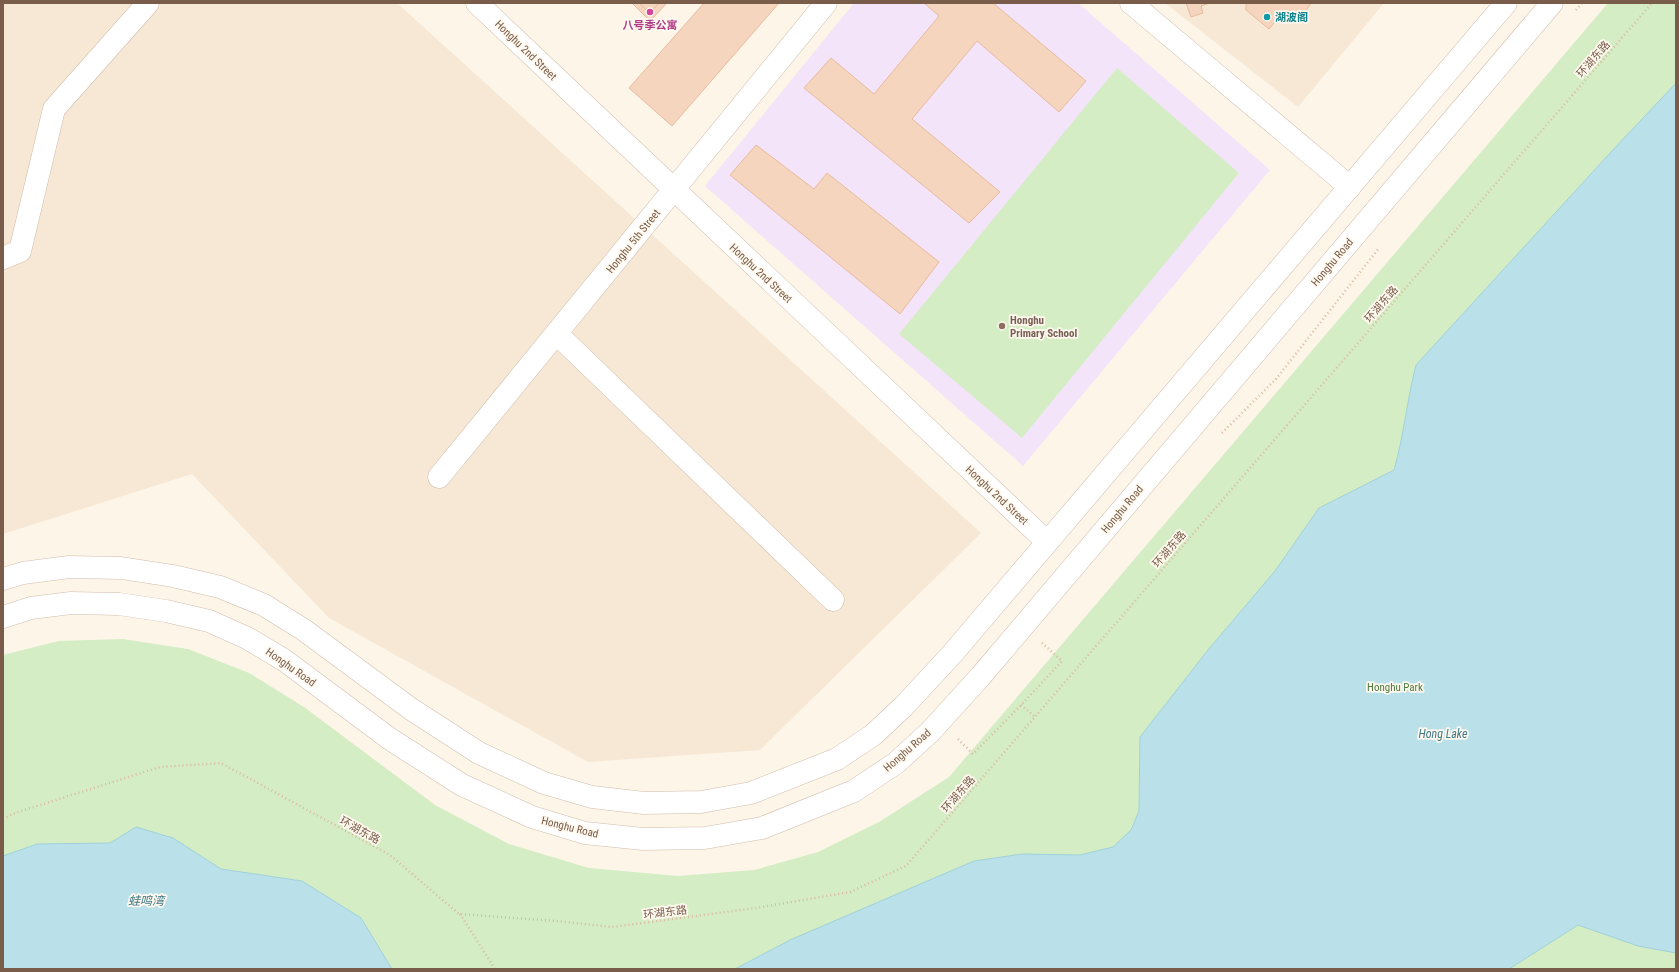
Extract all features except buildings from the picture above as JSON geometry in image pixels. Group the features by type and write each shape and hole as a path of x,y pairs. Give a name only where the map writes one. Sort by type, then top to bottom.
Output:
{"street":[{"path":"3,258 20,251 54,109 148,3"},
{"name":"Honghu 2nd Street","path":"477,3 674,191 1047,542"},
{"name":"Honghu 5th Street","path":"439,477 826,3"},
{"path":"1131,3 1350,187"},
{"path":"3,580 23,573 69,567 121,568 173,576 220,587 264,605 304,630 411,709 479,753 544,783 592,797 644,803 701,802 751,793 836,759 873,734 904,706 953,653 1506,3"},
{"name":"Honghu Road","path":"3,617 31,608 79,603 119,604 166,611 208,621 247,638 284,660 390,739 462,785 532,817 585,833 643,839 705,838 762,828 854,791 896,763 930,732 980,676 1552,3"},
{"path":"557,334 833,600"}],"path":[{"path":"1573,14 1582,3"},
{"name":"环湖东路","path":"3,818 160,767 220,763 390,855 460,914 556,921 612,927 756,908 850,892 906,866 1652,3"},
{"path":"1220,435 1276,379 1380,247"},
{"path":"1036,647 1046,636"},
{"path":"957,738 974,754 1062,661 1041,641"},
{"path":"1021,705 1035,717"},
{"path":"952,743 962,733"},
{"path":"460,914 495,969"}],"shaded area":[{"path":"3,3 397,3 981,533 760,750 588,762 329,618 192,474 3,534"},
{"name":"Honghu Primary School","path":"854,3 1078,3 1270,170 1023,466 705,186"},
{"path":"1165,3 1384,3 1298,107"}],"green space":[{"name":"Honghu Park","path":"1608,3 1676,3 1676,969 3,969 3,655 59,641 123,639 188,649 249,673 304,707 435,805 509,844 589,868 678,876 754,870 818,852 879,822 949,777"},
{"path":"1117,68 1239,173 1022,438 899,334"}],"water":[{"name":"Hong Lake","path":"1676,83 1676,953 1638,946 1578,925 1509,969 735,969 790,940 974,861 1022,854 1080,855 1113,847 1131,830 1139,811 1140,737 1208,650 1275,571 1319,508 1394,470 1416,365"},
{"name":"蛙鸣湾","path":"136,827 173,838 221,869 302,881 361,918 392,969 3,969 3,856 37,844 110,843"}],"place":[{"name":"八号季公寓","path":"650,12"},
{"name":"湖波阁","path":"1267,17"},
{"name":"Honghu Primary School","path":"1002,326"}]}
